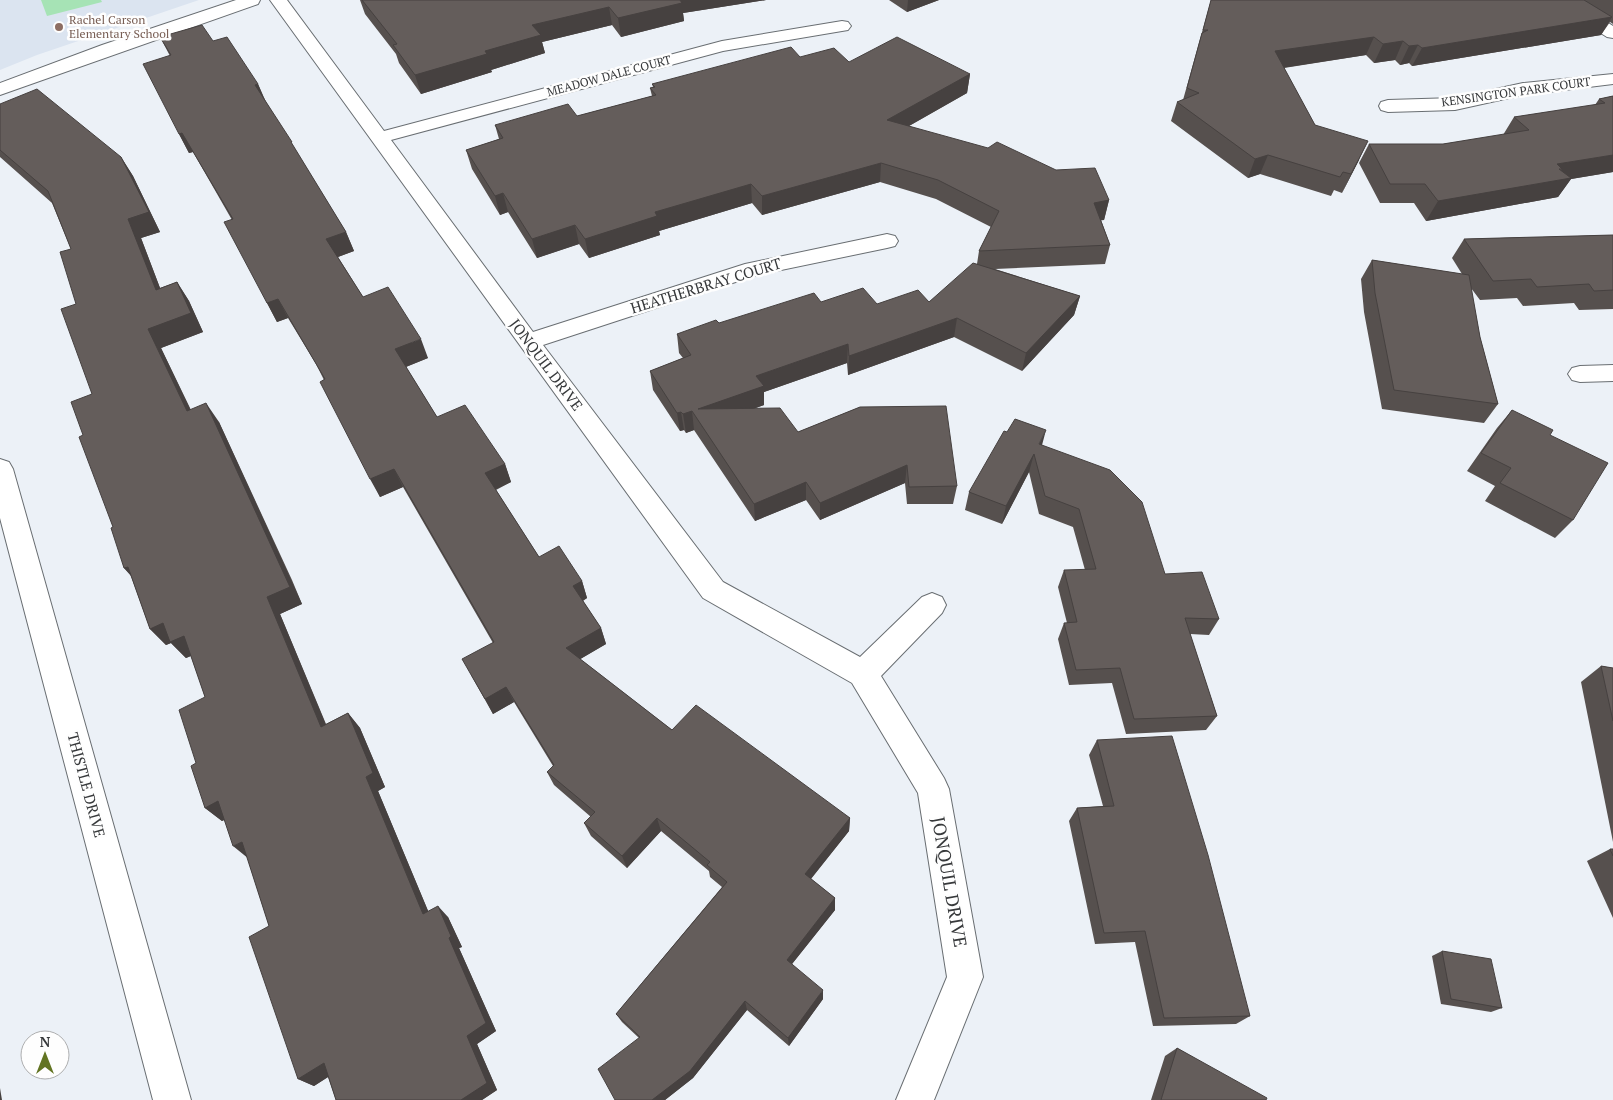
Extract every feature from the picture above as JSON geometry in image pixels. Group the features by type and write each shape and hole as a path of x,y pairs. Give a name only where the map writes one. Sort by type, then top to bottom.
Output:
{"street":[{"path":"0,89 108,49 252,0"},
{"name":"JONQUIL DRIVE","path":"278,0 528,342 713,590 863,674 932,789 965,977 915,1100"},
{"path":"1560,0 1613,33"},
{"name":"MEADOW DALE COURT","path":"378,138 722,46 842,26"},
{"name":"KENSINGTON PARK COURT","path":"1388,106 1455,104 1523,89 1613,80"},
{"name":"HEATHERBRAY COURT","path":"528,342 753,269 887,242"},
{"path":"1580,374 1613,373"},
{"name":"THISTLE DRIVE","path":"0,470 172,1100"},
{"path":"863,674 932,605"}],"shaded area":[{"name":"Rachel Carson Elementary School","path":"0,0 199,0 37,55 0,70"}],"green space":[{"path":"41,0 101,0 102,2 47,16"}],"building":[{"path":"362,0 680,0 682,3 618,18 609,7 532,25 541,35 485,51 487,54 415,75 393,45 397,44"},
{"path":"1211,0 1584,0 1612,17 1422,48 1418,45 1409,46 1403,41 1383,44 1374,37 1275,51 1315,125 1368,141 1351,174 1343,172 1340,177 1268,155 1255,159 1177,102 1199,93 1187,88 1202,33 1208,30 1203,30"},
{"path":"202,25 213,41 227,37 258,84 255,85 346,232 326,239 363,297 388,287 421,339 395,349 437,417 465,405 505,464 485,473 539,557 559,546 582,581 573,586 601,628 566,648 672,730 696,705 850,818 805,874 835,898 787,960 823,990 788,1038 745,1001 690,1071 652,1100 615,1100 598,1069 640,1037 616,1014 727,882 707,865 710,862 657,818 622,856 584,823 595,812 547,772 554,765 506,687 485,699 462,659 494,642 394,469 370,479 320,382 325,379 278,299 267,303 224,222 233,219 182,133 179,134 143,64 171,55 160,37"},
{"path":"897,37 970,74 887,120 988,148 997,142 1056,170 1095,168 1109,200 1094,203 1110,245 979,251 999,211 938,180 881,163 762,196 751,184 655,212 657,216 585,239 575,225 532,239 503,193 495,196 466,150 503,138 495,125 568,104 577,116 656,95 650,88 655,87 652,84 791,47 800,57 834,48 849,62"},
{"path":"37,89 121,157 149,212 128,219 156,290 177,282 191,313 148,329 187,411 206,403 290,587 267,597 321,727 348,713 373,773 366,777 423,914 438,906 451,936 449,938 486,1023 467,1036 487,1083 461,1100 336,1100 324,1063 298,1079 249,937 269,926 242,842 233,846 218,801 205,808 191,766 196,763 179,710 205,697 184,636 170,642 163,623 150,629 128,567 124,568 111,528 113,527 79,437 83,435 71,402 92,394 61,309 76,304 60,252 71,249 48,191 0,150 0,104"},
{"path":"1613,96 1613,155 1557,164 1562,169 1559,169 1571,178 1438,201 1425,184 1390,184 1369,144 1443,144 1529,130 1514,117 1605,103 1599,99"},
{"path":"1613,235 1613,290 1594,291 1589,284 1537,287 1531,279 1493,281 1464,239"},
{"path":"1372,260 1469,275 1480,337 1498,404 1394,390 1375,293"},
{"path":"973,263 1080,296 1026,353 957,318 849,356 848,344 756,376 764,386 698,409 780,408 798,432 860,407 946,406 957,486 909,487 907,465 820,503 806,482 754,504 692,411 683,414 681,412 677,413 650,371 691,355 677,334 716,320 719,323 814,293 821,302 863,288 877,304 918,290 929,302"},
{"path":"1512,410 1553,430 1550,435 1608,463 1573,520 1500,483 1511,468 1481,453"},
{"path":"1015,419 1046,430 1039,444 1110,470 1142,502 1165,574 1202,572 1219,619 1185,618 1217,716 1134,719 1120,668 1076,670 1064,623 1077,622 1064,570 1096,569 1079,509 1045,496 1034,454 1006,506 969,492 1004,431 1007,432"},
{"path":"1601,666 1613,668 1613,721"},
{"path":"1172,736 1208,855 1250,1016 1164,1018 1145,931 1104,933 1077,808 1114,806 1097,740"},
{"path":"1442,951 1491,959 1502,1008 1451,999"},
{"path":"1177,1048 1267,1098 1266,1100 1161,1100"}],"place":[{"name":"Rachel Carson Elementary School","path":"59,27"}]}
